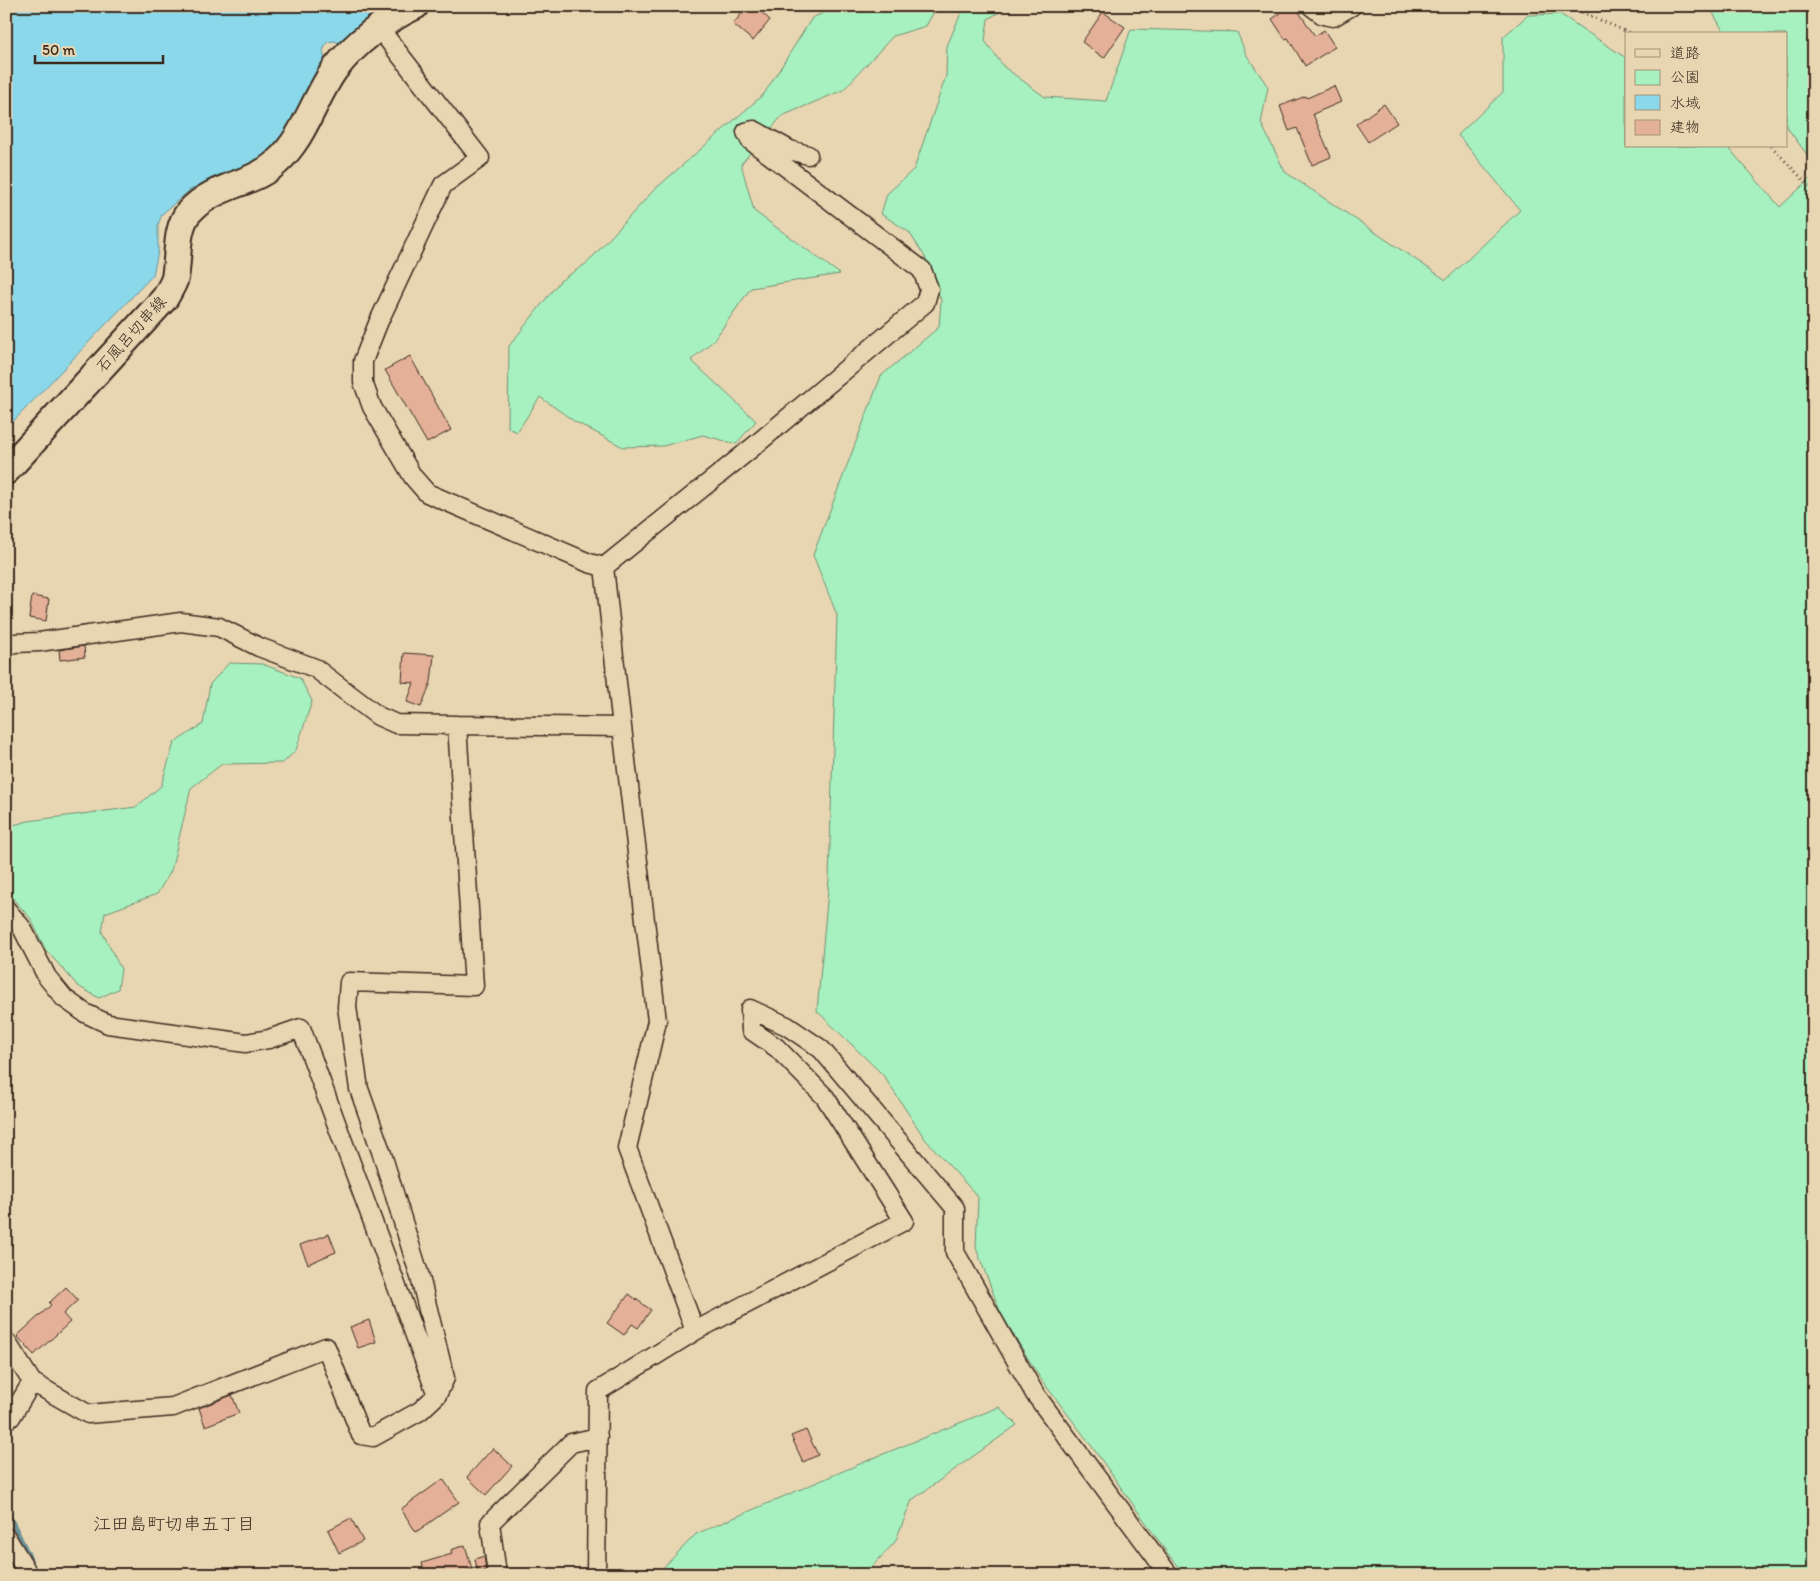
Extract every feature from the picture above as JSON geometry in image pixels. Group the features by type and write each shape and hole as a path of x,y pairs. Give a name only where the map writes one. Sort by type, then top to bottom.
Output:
{"main road":[{"name":"石風呂切串線","path":"6,471 165,298 174,280 178,260 178,237 188,213 206,197 253,176 276,163 292,146 335,70 358,44 404,11 415,6"}],"street":[{"path":"1311,6 1323,15 1333,17 1352,6"},
{"path":"379,28 480,158 443,186 379,321 363,361 363,382 372,407 413,477 428,492 589,563 604,567"},
{"path":"604,567 753,447 925,303 929,289 922,270 750,140 746,132 754,130 790,150 808,155"},
{"path":"604,567 657,1021 627,1148 695,1331"},
{"path":"6,646 15,643 40,642 181,622 219,627 259,647 316,668 378,716 396,724 622,728"},
{"path":"6,1341 32,1382 88,1414 173,1408 326,1347 361,1435 373,1436 420,1411 437,1395 445,1378 420,1277 382,1154 359,1089 346,1007 349,982 474,986 457,725"},
{"path":"6,909 22,928 47,977 64,998 85,1013 108,1024 246,1042 269,1039 301,1028 437,1395"},
{"path":"596,1575 598,1391 695,1331 904,1221 825,1097 777,1048 750,1030 750,1009 787,1026 822,1050 955,1208 955,1252 1035,1394 1170,1575"},
{"path":"6,1420 11,1417 32,1382"},
{"path":"494,1575 497,1574 490,1523 571,1443 598,1437"},
{"path":"6,1537 27,1575"}],"path":[{"path":"1568,6 1627,32"},
{"path":"1773,148 1814,191"}],"green space":[{"path":"839,6 937,6 926,26 893,36 843,90 782,116 741,164 754,211 840,274 751,288 714,340 691,360 756,421 736,444 703,435 663,446 623,447 574,421 540,397 517,432 508,428 509,346 560,281 587,263 654,190 764,94 812,18"},
{"path":"964,6 1009,6 988,19 985,41 1004,67 1045,97 1106,101 1131,29 1237,32 1246,54 1268,87 1261,123 1285,172 1446,280 1520,210 1458,135 1503,92 1503,37 1528,15 1560,14 1625,57 1625,148 1729,148 1780,207 1814,175 1814,1575 1186,1575 1168,1554 1088,1441 1040,1378 1001,1314 976,1248 978,1197 925,1139 883,1075 817,1011 829,880 837,615 813,555 881,376 939,327 941,300 925,257 909,232 881,214 887,194 914,169 946,76 947,46"},
{"path":"1709,6 1814,6 1814,164 1788,129 1788,32 1724,32"},
{"path":"229,663 262,664 300,678 312,701 296,750 283,763 222,764 191,788 171,871 157,894 105,913 102,932 121,969 118,989 99,998 78,986 45,949 31,919 6,891 6,827 28,821 136,807 161,786 174,743 203,724 210,684"},
{"path":"999,1407 1017,1425 912,1500 895,1542 864,1575 656,1575 696,1534"}],"water":[{"path":"6,6 394,6 343,44 334,41 327,42 323,51 326,64 285,138 270,155 245,168 212,178 190,190 162,214 158,225 158,252 153,275 6,429"}],"building":[{"path":"748,6 754,6 770,20 753,41 733,24"},
{"path":"1291,6 1295,6 1315,36 1324,30 1335,47 1305,66 1288,38 1285,39 1272,19"},
{"path":"1103,12 1125,27 1104,58 1082,42"},
{"path":"1334,86 1341,102 1313,114 1331,157 1312,165 1297,128 1289,131 1280,106 1306,96 1307,98"},
{"path":"1384,104 1397,123 1368,142 1356,124"},
{"path":"410,356 451,430 427,443 385,370"},
{"path":"32,596 49,599 46,621 29,618"},
{"path":"84,646 85,657 60,660 59,650"},
{"path":"404,653 434,655 431,682 421,707 407,702 414,683 402,682"},
{"path":"329,1234 336,1252 308,1264 300,1245"},
{"path":"66,1287 78,1300 63,1314 70,1322 34,1355 17,1336 51,1305 49,1303"},
{"path":"629,1294 651,1310 638,1328 632,1324 624,1335 607,1323"},
{"path":"369,1320 376,1342 358,1348 350,1327"},
{"path":"232,1395 239,1413 205,1426 199,1408"},
{"path":"806,1430 818,1455 803,1462 791,1436"},
{"path":"493,1448 512,1466 486,1495 467,1477"},
{"path":"443,1479 459,1502 416,1532 401,1509"},
{"path":"351,1518 363,1541 339,1553 328,1530"},
{"path":"465,1545 472,1569 455,1575 425,1575 422,1563 452,1554 451,1550"},
{"path":"484,1556 486,1569 478,1573 475,1559"}],"waterway":[{"path":"6,1509 32,1565"}],"district":[{"name":"江田島町切串五丁目","path":"174,1524"}]}
